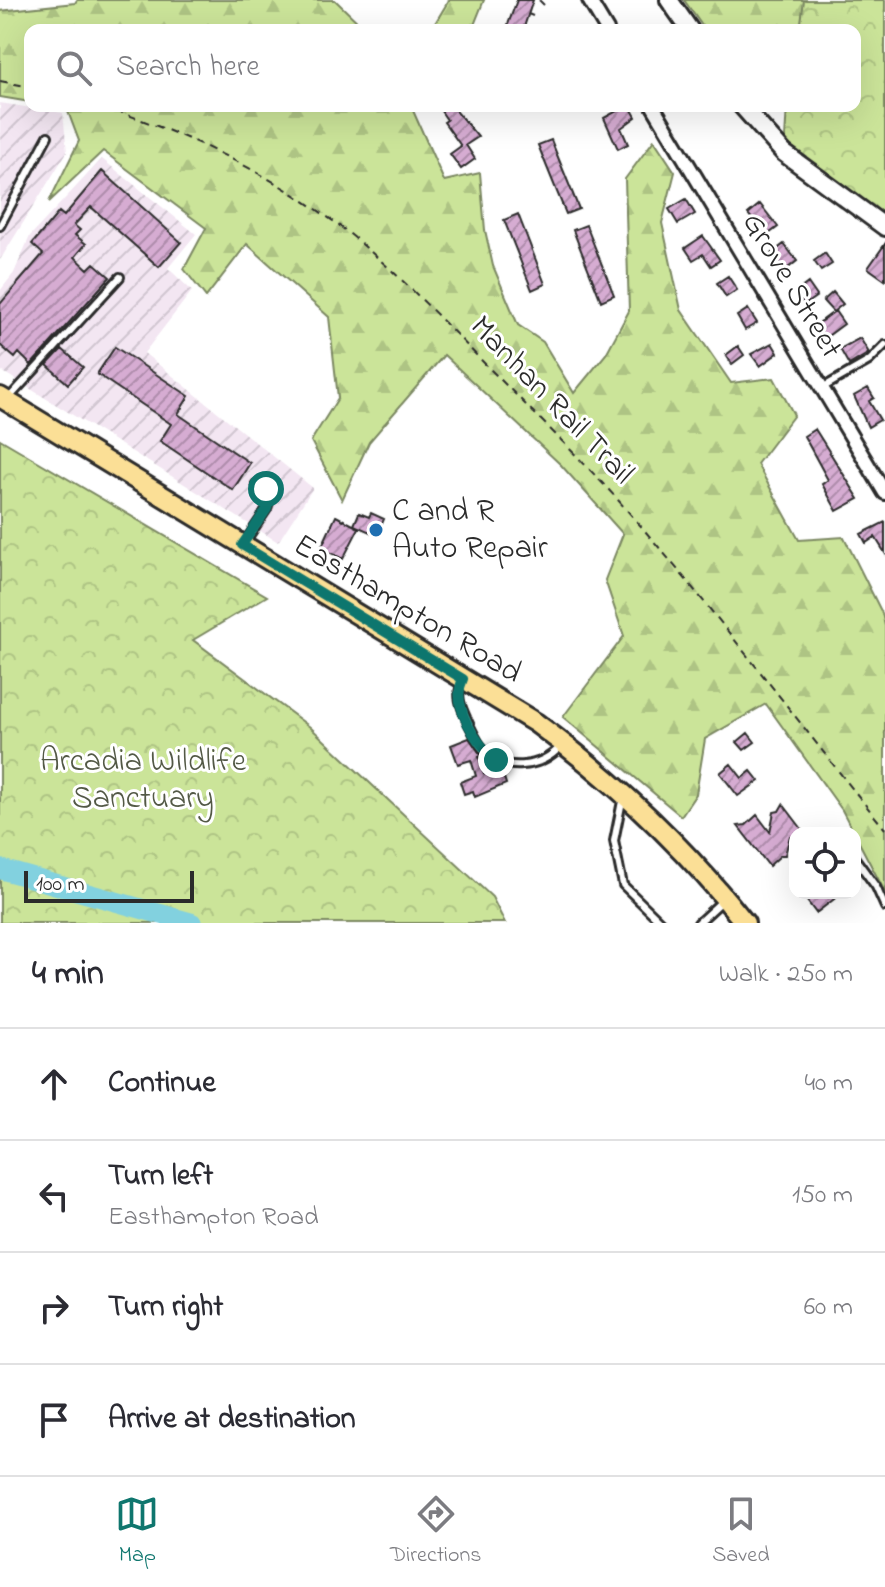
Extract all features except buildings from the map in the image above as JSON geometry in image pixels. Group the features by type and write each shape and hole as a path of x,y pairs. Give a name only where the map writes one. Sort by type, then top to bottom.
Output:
{"main road":[{"path":"669,0 686,24"},
{"path":"747,112 784,153 885,227"},
{"name":"Easthampton Road","path":"3,399 536,723 623,793 679,845 745,923"}],"street":[{"path":"589,0 603,24"},
{"name":"Grove Street","path":"657,112 885,493"}],"lane":[{"path":"0,226 48,136"},
{"path":"3,399 120,277"},
{"path":"822,388 869,361 885,345"},
{"path":"242,545 267,509 270,497 266,489 256,484"},
{"path":"463,679 458,689 462,707 483,749 496,760 520,766 535,763 552,756 564,744"},
{"path":"623,793 614,841 623,885 662,923"},
{"path":"861,866 876,887 885,907"},
{"path":"698,923 725,898"}],"path":[{"path":"539,0 544,5"},
{"path":"528,14 533,16"},
{"path":"0,81 24,86"},
{"name":"Manhan Rail Trail","path":"119,112 228,158 312,207 371,251 619,501 885,829"}],"shaded area":[{"path":"0,103 24,107 24,112 63,113 67,152 0,260"},
{"path":"102,159 196,234 168,268 192,291 144,353 313,488 278,542 0,370 0,291 14,273 30,236"}],"green space":[{"path":"77,0 335,0 360,24 24,24 24,101 0,97 0,11 75,3"},
{"path":"449,0 484,0 474,24 435,24"},
{"path":"684,0 885,0 885,205 857,112 861,112 861,24 701,24"},
{"path":"804,0 885,0 885,215 797,155 785,139 787,112 861,112 861,24 801,24"},
{"path":"68,112 414,112 444,181 480,173 485,230 493,266 518,325 543,342 574,393 606,354 629,311 625,179 654,140 675,172 662,223 681,310 731,383 774,378 794,415 757,464 799,540 844,537 882,613 885,626 885,892 861,846 861,827 851,827 766,704 705,739 696,794 681,816 563,717 624,636 605,580 623,534 561,465 444,355 369,442 342,500 311,441 338,398 329,317 247,244 206,297 184,269 206,228 103,151 49,202 79,141"},
{"name":"Arcadia Wildlife Sanctuary","path":"0,439 267,596 193,640 310,727 492,897 505,923 0,923"}],"waterway":[{"path":"0,869 192,923"}],"place":[{"name":"C and R Auto Repair","path":"376,530"}],"route":[{"path":"266,489 270,497 267,509 242,545 463,679 458,689 462,707 483,749 496,760"}]}
